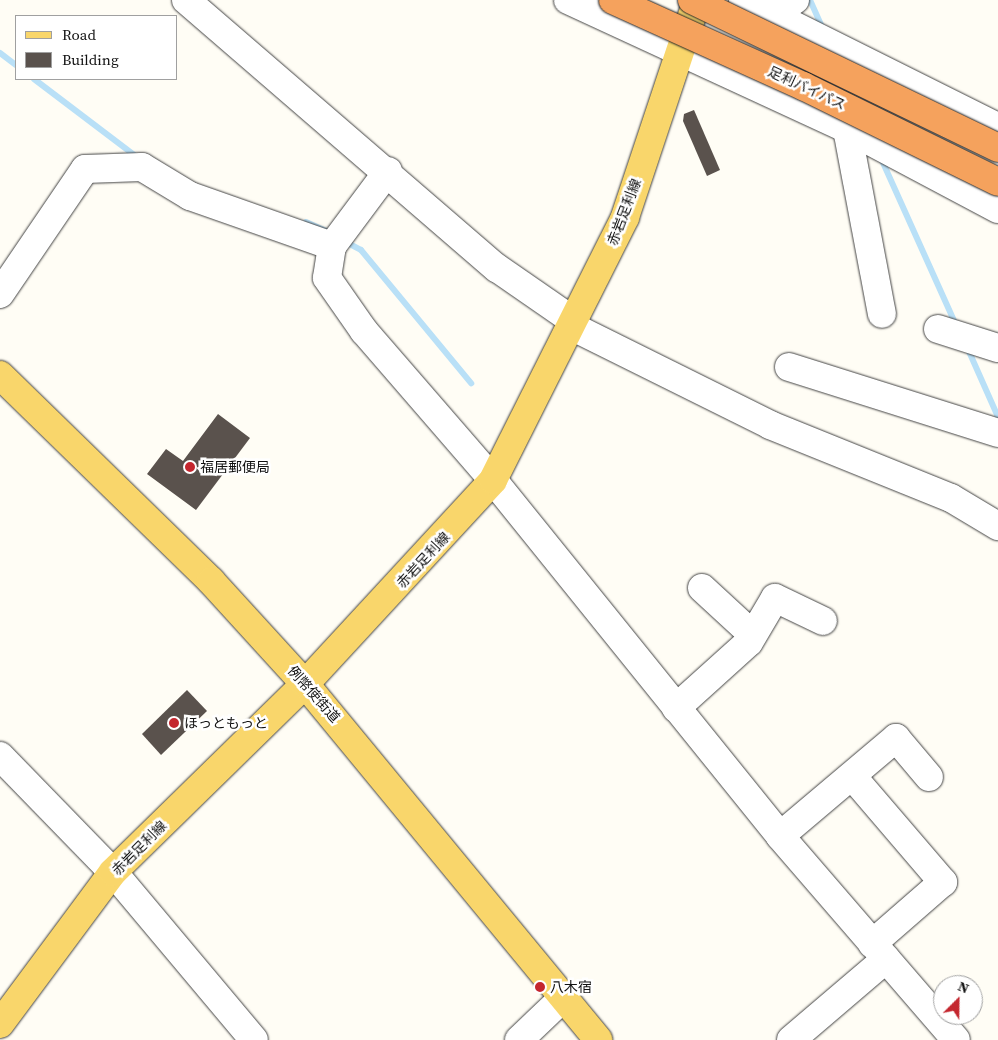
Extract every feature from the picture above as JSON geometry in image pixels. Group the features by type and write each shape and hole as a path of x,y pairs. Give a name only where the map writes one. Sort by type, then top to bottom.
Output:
{"highway":[{"name":"足利バイパス","path":"613,0 803,86 998,182"},
{"path":"692,0 998,148"}],"main road":[{"name":"赤岩足利線","path":"0,1024 113,872 305,684 493,480 574,325 625,217 697,0"},
{"name":"例幣使街道","path":"0,374 211,581 305,684 565,996 598,1040"}],"street":[{"path":"186,0 388,171 497,268 574,325 770,425 951,498 997,521"},
{"path":"568,0 847,129 998,209"},
{"path":"743,0 784,8 998,127"},
{"path":"847,129 882,314"},
{"path":"0,294 85,169 142,167 190,196 332,246"},
{"path":"388,171 332,246 326,278 364,331 493,480 780,836 956,1040"},
{"path":"938,329 998,348"},
{"path":"789,367 998,433"},
{"path":"702,588 753,635"},
{"path":"676,708 753,635 775,598 823,621"},
{"path":"780,836 896,738 929,777"},
{"path":"0,756 113,872 254,1040"},
{"path":"790,1040 879,951 943,882 852,776"},
{"path":"519,1040 565,996"}],"building":[{"path":"694,110 720,170 707,176 683,121 684,114"},
{"name":"福居郵便局","path":"218,414 250,438 196,510 147,474 166,449 183,461"},
{"name":"ほっともっと","path":"187,690 207,711 161,755 142,734"}],"waterway":[{"path":"810,0 824,31"},
{"path":"0,53 15,64"},
{"path":"35,80 138,158"},
{"path":"880,156 957,327"},
{"path":"306,222 326,231"},
{"path":"344,241 361,250 471,383"},
{"path":"967,347 998,417"}],"place":[{"name":"福居郵便局","path":"190,467"},
{"name":"ほっともっと","path":"174,723"},
{"name":"八木宿","path":"540,987"}]}
